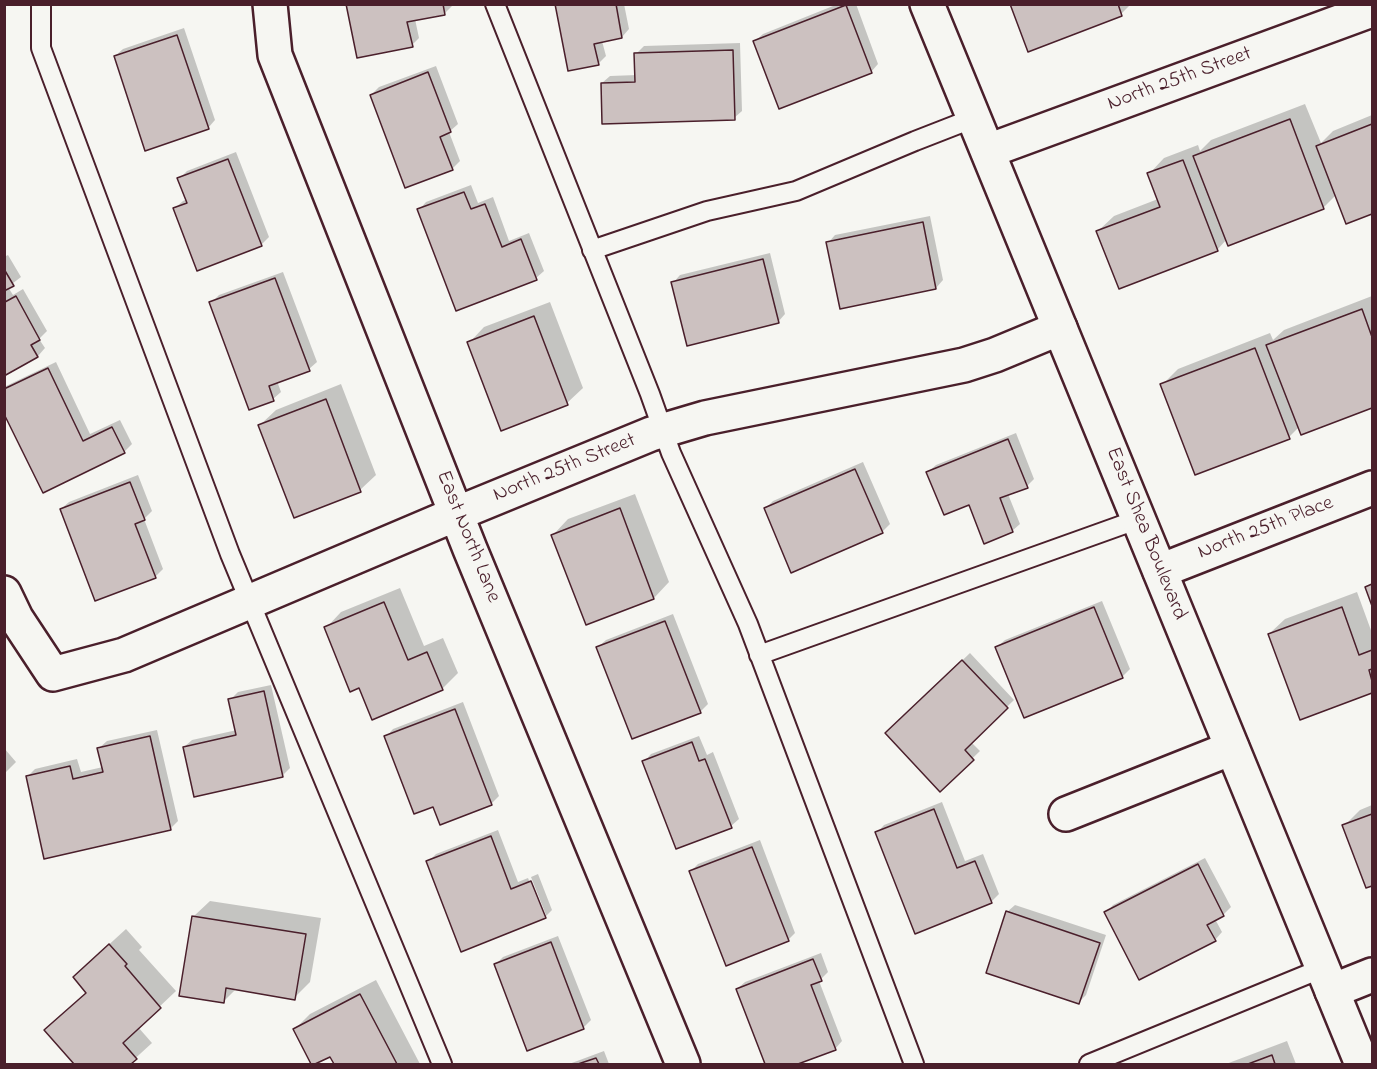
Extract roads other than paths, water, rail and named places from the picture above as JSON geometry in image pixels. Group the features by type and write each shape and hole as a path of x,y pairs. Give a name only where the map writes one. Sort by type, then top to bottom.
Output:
{"street":[{"name":"East North Lane","path":"270,4 275,55 456,514 683,1065"},
{"name":"East Shea Boulevard","path":"927,4 1362,1065"},
{"name":"North 25th Street","path":"988,151 1372,11"},
{"name":"North 25th Street","path":"4,593 16,618 53,674 124,655 651,434 705,417 964,365 995,355 1060,328"},
{"name":"North 25th Place","path":"1160,571 1372,488"},
{"path":"1066,814 1232,748"},
{"path":"1328,980 1372,975"}],"lane":[{"path":"41,4 41,48 226,543 442,1065"},
{"path":"495,4 650,394 671,453 748,624 914,1065"},
{"path":"592,250 707,211 796,191 974,118"},
{"path":"759,655 1139,519"},
{"path":"1089,1065 1328,980"}]}
